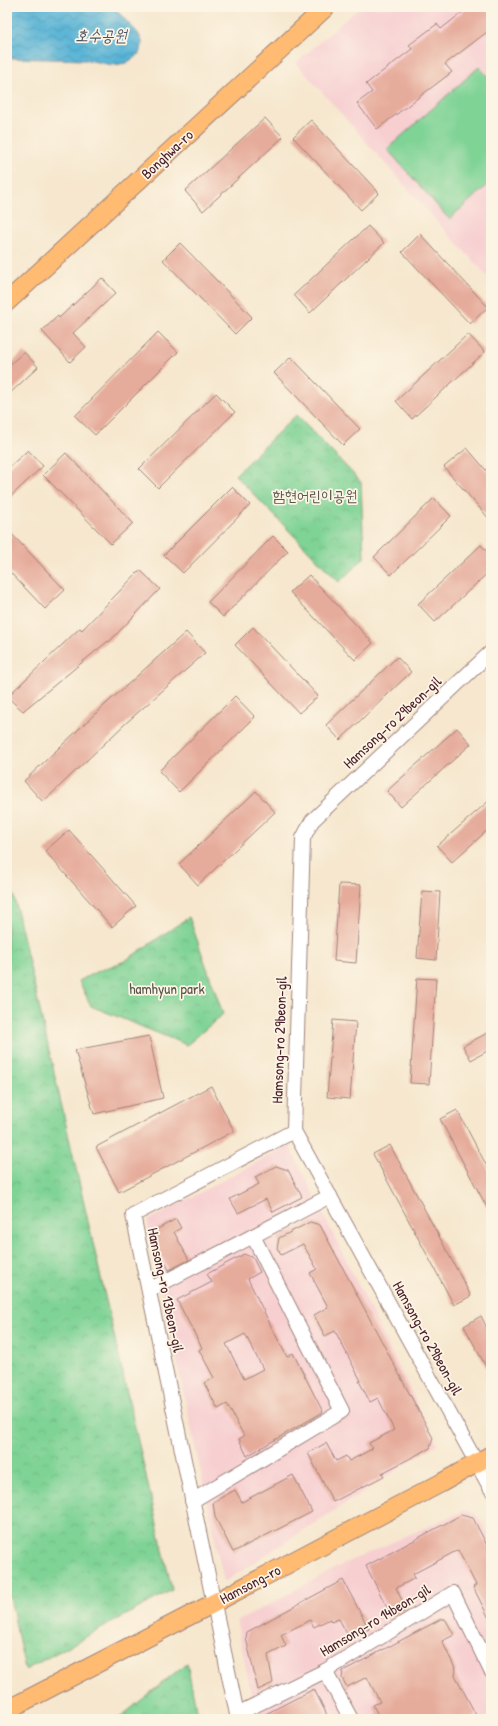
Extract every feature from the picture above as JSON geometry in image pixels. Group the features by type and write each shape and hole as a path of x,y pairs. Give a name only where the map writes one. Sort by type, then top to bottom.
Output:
{"main road":[{"name":"Bonghwa-ro","path":"7,302 326,7"},
{"name":"Hamsong-ro","path":"7,1710 214,1603 441,1483 484,1458"}],"street":[{"name":"Hamsong-ro 29beon-gil","path":"491,652 312,821 303,838 294,1131 330,1196 484,1458 491,1489"},
{"name":"Hamsong-ro 13beon-gil","path":"214,1603 133,1215 294,1131"},
{"path":"149,1290 330,1196"},
{"path":"192,1501 342,1410 253,1236"},
{"name":"Hamsong-ro 14beon-gil","path":"214,1603 237,1716 325,1671 453,1593 491,1671"},
{"path":"325,1671 351,1719"}],"shaded area":[{"path":"360,7 491,7 491,280 296,63"},
{"path":"289,1145 437,1444 224,1582 147,1221"},
{"path":"464,1510 476,1514 491,1537 491,1719 256,1719 237,1622 337,1567"}],"green space":[{"path":"479,67 491,80 491,182 449,219 387,149"},
{"name":"함현어린이공원","path":"296,415 361,482 364,558 339,582 235,475"},
{"path":"7,866 172,1590 25,1670 7,1583"},
{"name":"hamhyun park","path":"189,917 223,1014 187,1045 91,1006 79,981 96,972 125,961"},
{"path":"187,1663 198,1719 118,1719"}],"water":[{"name":"호수공원","path":"7,7 113,7 138,33 143,44 138,55 126,63 113,65 87,60 7,58"}],"building":[{"path":"469,7 491,7 491,29 445,64 452,72 377,129 357,103 372,92 366,84 412,49 409,45 437,24 441,29"},
{"path":"265,118 283,137 203,211 185,191"},
{"path":"311,120 379,193 361,210 293,137"},
{"path":"368,226 384,243 310,313 294,295"},
{"path":"420,234 488,307 470,324 402,252"},
{"path":"180,243 252,317 235,334 163,260"},
{"path":"102,278 116,293 73,333 86,347 70,362 42,331 58,316 59,318"},
{"path":"158,332 178,352 95,435 75,416"},
{"path":"468,334 485,352 412,419 396,401"},
{"path":"24,352 38,367 7,396 7,367"},
{"path":"291,357 360,429 343,445 274,373"},
{"path":"216,393 235,412 158,488 139,469"},
{"path":"467,448 491,476 491,521 444,467"},
{"path":"28,450 43,466 7,500 7,469"},
{"path":"66,453 133,523 111,544 43,475"},
{"path":"232,487 250,505 183,573 164,555"},
{"path":"434,498 451,516 391,575 374,557"},
{"path":"7,529 65,590 45,609 7,569"},
{"path":"273,536 288,551 223,617 208,602"},
{"path":"481,545 491,556 491,570 435,622 418,604"},
{"path":"140,570 160,589 109,642 108,641 23,711 7,697 80,628 82,630"},
{"path":"309,575 373,643 355,660 290,592"},
{"path":"253,627 318,696 299,713 235,645"},
{"path":"186,632 205,653 126,723 43,802 24,781 97,712"},
{"path":"397,657 411,672 340,740 326,725"},
{"path":"235,696 255,717 179,792 159,771"},
{"path":"457,728 471,744 401,807 387,791"},
{"path":"256,791 275,812 198,885 179,864"},
{"path":"491,799 491,827 452,862 437,846"},
{"path":"69,830 136,906 112,927 45,851"},
{"path":"339,884 361,885 356,963 334,961"},
{"path":"422,891 440,892 436,960 417,958"},
{"path":"417,978 436,979 429,1084 410,1083"},
{"path":"333,1020 356,1022 350,1099 327,1097"},
{"path":"491,1031 491,1049 471,1060 463,1046"},
{"path":"149,1036 163,1098 94,1114 75,1050"},
{"path":"211,1086 234,1131 119,1192 96,1147"},
{"path":"457,1110 491,1174 491,1215 440,1119"},
{"path":"390,1145 471,1296 454,1305 373,1154"},
{"path":"276,1166 288,1170 302,1197 273,1212 266,1199 238,1213 230,1199 259,1184 255,1177"},
{"path":"176,1219 181,1228 174,1232 189,1260 169,1270 150,1233"},
{"path":"310,1222 320,1225 433,1438 430,1448 382,1473 384,1476 333,1502 308,1453 326,1443 336,1461 346,1456 349,1461 372,1449 369,1443 394,1430 378,1398 370,1402 359,1381 361,1381 335,1331 325,1336 314,1315 328,1307 310,1273 317,1269 303,1244 281,1255 277,1248 279,1238"},
{"path":"244,1254 253,1258 260,1272 248,1279 287,1357 293,1353 323,1412 247,1456 239,1439 244,1436 227,1404 218,1409 204,1383 214,1378 199,1350 202,1348 177,1300 212,1282 207,1274","holes":["245,1334 263,1369 244,1379 226,1344"]},
{"path":"481,1316 491,1336 491,1376 464,1326"},
{"path":"293,1475 312,1512 233,1552 215,1517 213,1502 235,1490 242,1502"},
{"path":"461,1515 473,1518 491,1553 491,1622 473,1587 476,1585 458,1550 413,1574 415,1578 396,1588 407,1610 392,1617 366,1566"},
{"path":"343,1580 369,1629 350,1639 339,1619 331,1622 330,1619 314,1627 310,1620 281,1635 286,1646 268,1655 273,1683 258,1690 246,1638 247,1632"},
{"path":"441,1619 445,1619 454,1635 442,1641 456,1670 455,1675 476,1715 469,1719 380,1719 373,1705 380,1702 367,1677 347,1687 342,1678 343,1671"},
{"path":"314,1689 329,1719 256,1719"}]}
